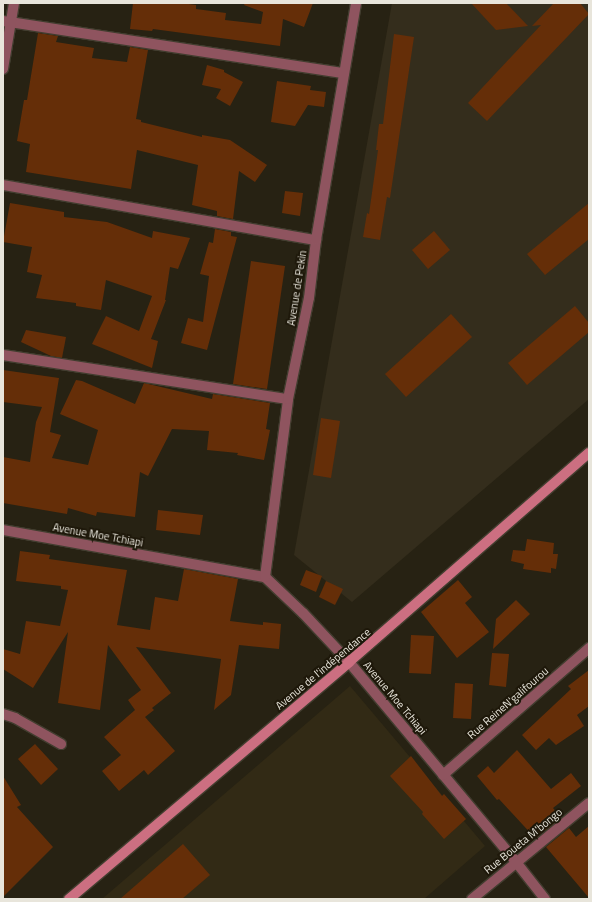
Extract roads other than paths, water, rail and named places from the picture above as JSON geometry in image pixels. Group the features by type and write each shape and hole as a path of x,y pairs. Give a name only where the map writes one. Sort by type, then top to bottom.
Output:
{"street":[{"path":"3,69 7,22 14,3"},
{"name":"Avenue de Pekin","path":"265,577 288,398 310,298 316,240 356,3"},
{"path":"7,22 344,73"},
{"path":"3,185 316,240"},
{"path":"3,355 288,398"},
{"name":"Avenue de l'indépendance","path":"69,899 349,662 589,453"},
{"name":"Avenue Moe Tchiapi","path":"3,530 265,577 303,613 349,662 516,862 545,899"},
{"name":"Rue ReineN'galifourou","path":"444,775 589,648"},
{"path":"3,714 15,718 61,744"},
{"name":"Rue Boueta M'bongo","path":"472,899 589,803"}]}
